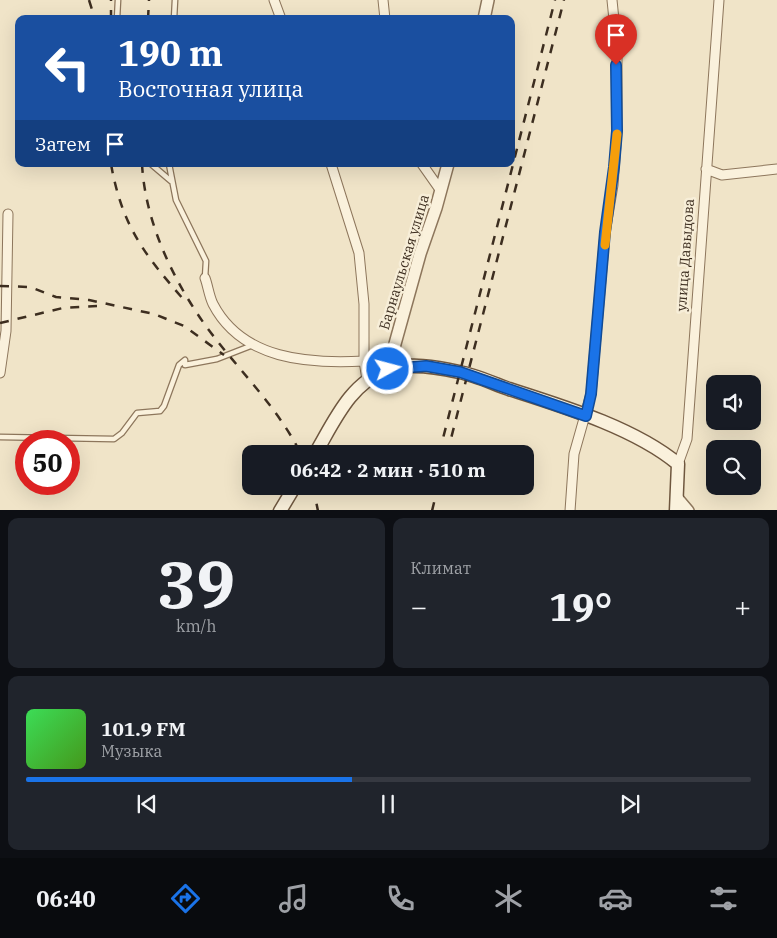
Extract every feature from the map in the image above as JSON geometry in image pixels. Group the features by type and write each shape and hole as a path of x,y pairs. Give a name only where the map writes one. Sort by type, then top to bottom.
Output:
{"main road":[{"path":"320,445 347,401 367,380 388,369 426,366 460,372 586,416 663,451 678,464"},
{"name":"улица Давыдова","path":"676,504 678,464"},
{"path":"282,509 290,495"}],"street":[{"path":"274,0 279,15"},
{"path":"383,0 385,15"},
{"path":"485,15 488,0"},
{"path":"570,510 574,454 591,394 605,232 613,185 617,131 616,50 612,0"},
{"name":"улица Давыдова","path":"678,464 687,439 719,0"},
{"path":"331,167 359,253 364,304 364,361 367,380"},
{"path":"424,167 441,191"},
{"name":"Барнаульская улица","path":"388,369 420,254 447,167"},
{"path":"706,169 722,175 777,169"},
{"path":"0,373 6,331 8,214"},
{"path":"205,278 213,303 232,330 254,345 295,358 324,363 364,361"},
{"path":"676,504 688,510"}],"lane":[{"path":"117,15 118,0"},
{"path":"174,15 175,0"},
{"path":"154,167 171,181"},
{"path":"169,167 176,200 206,261 205,278"},
{"path":"0,437 114,439 122,433 137,412 160,411 164,406 179,365 185,360 185,365 217,359 254,345"}],"railway":[{"path":"89,0 94,15"},
{"path":"111,0 111,15"},
{"path":"148,15 149,0"},
{"path":"515,157 555,0"},
{"path":"449,445 564,0"},
{"path":"112,167 121,205 128,222 146,253 184,300"},
{"path":"142,167 148,206 154,226 170,267 180,286 215,339 280,419 296,445"},
{"path":"441,445 512,167"},
{"path":"0,286 30,287 56,297 89,300 154,314 184,326 224,355"},
{"path":"0,323 63,308 97,306"},
{"path":"315,495 318,510"},
{"path":"432,510 436,495"}],"slow traffic":[{"path":"605,245 605,232 613,185 617,134"}],"route":[{"path":"388,369 426,366 460,372 586,416 591,394 597,342 605,232 613,185 617,131 616,65"}]}
